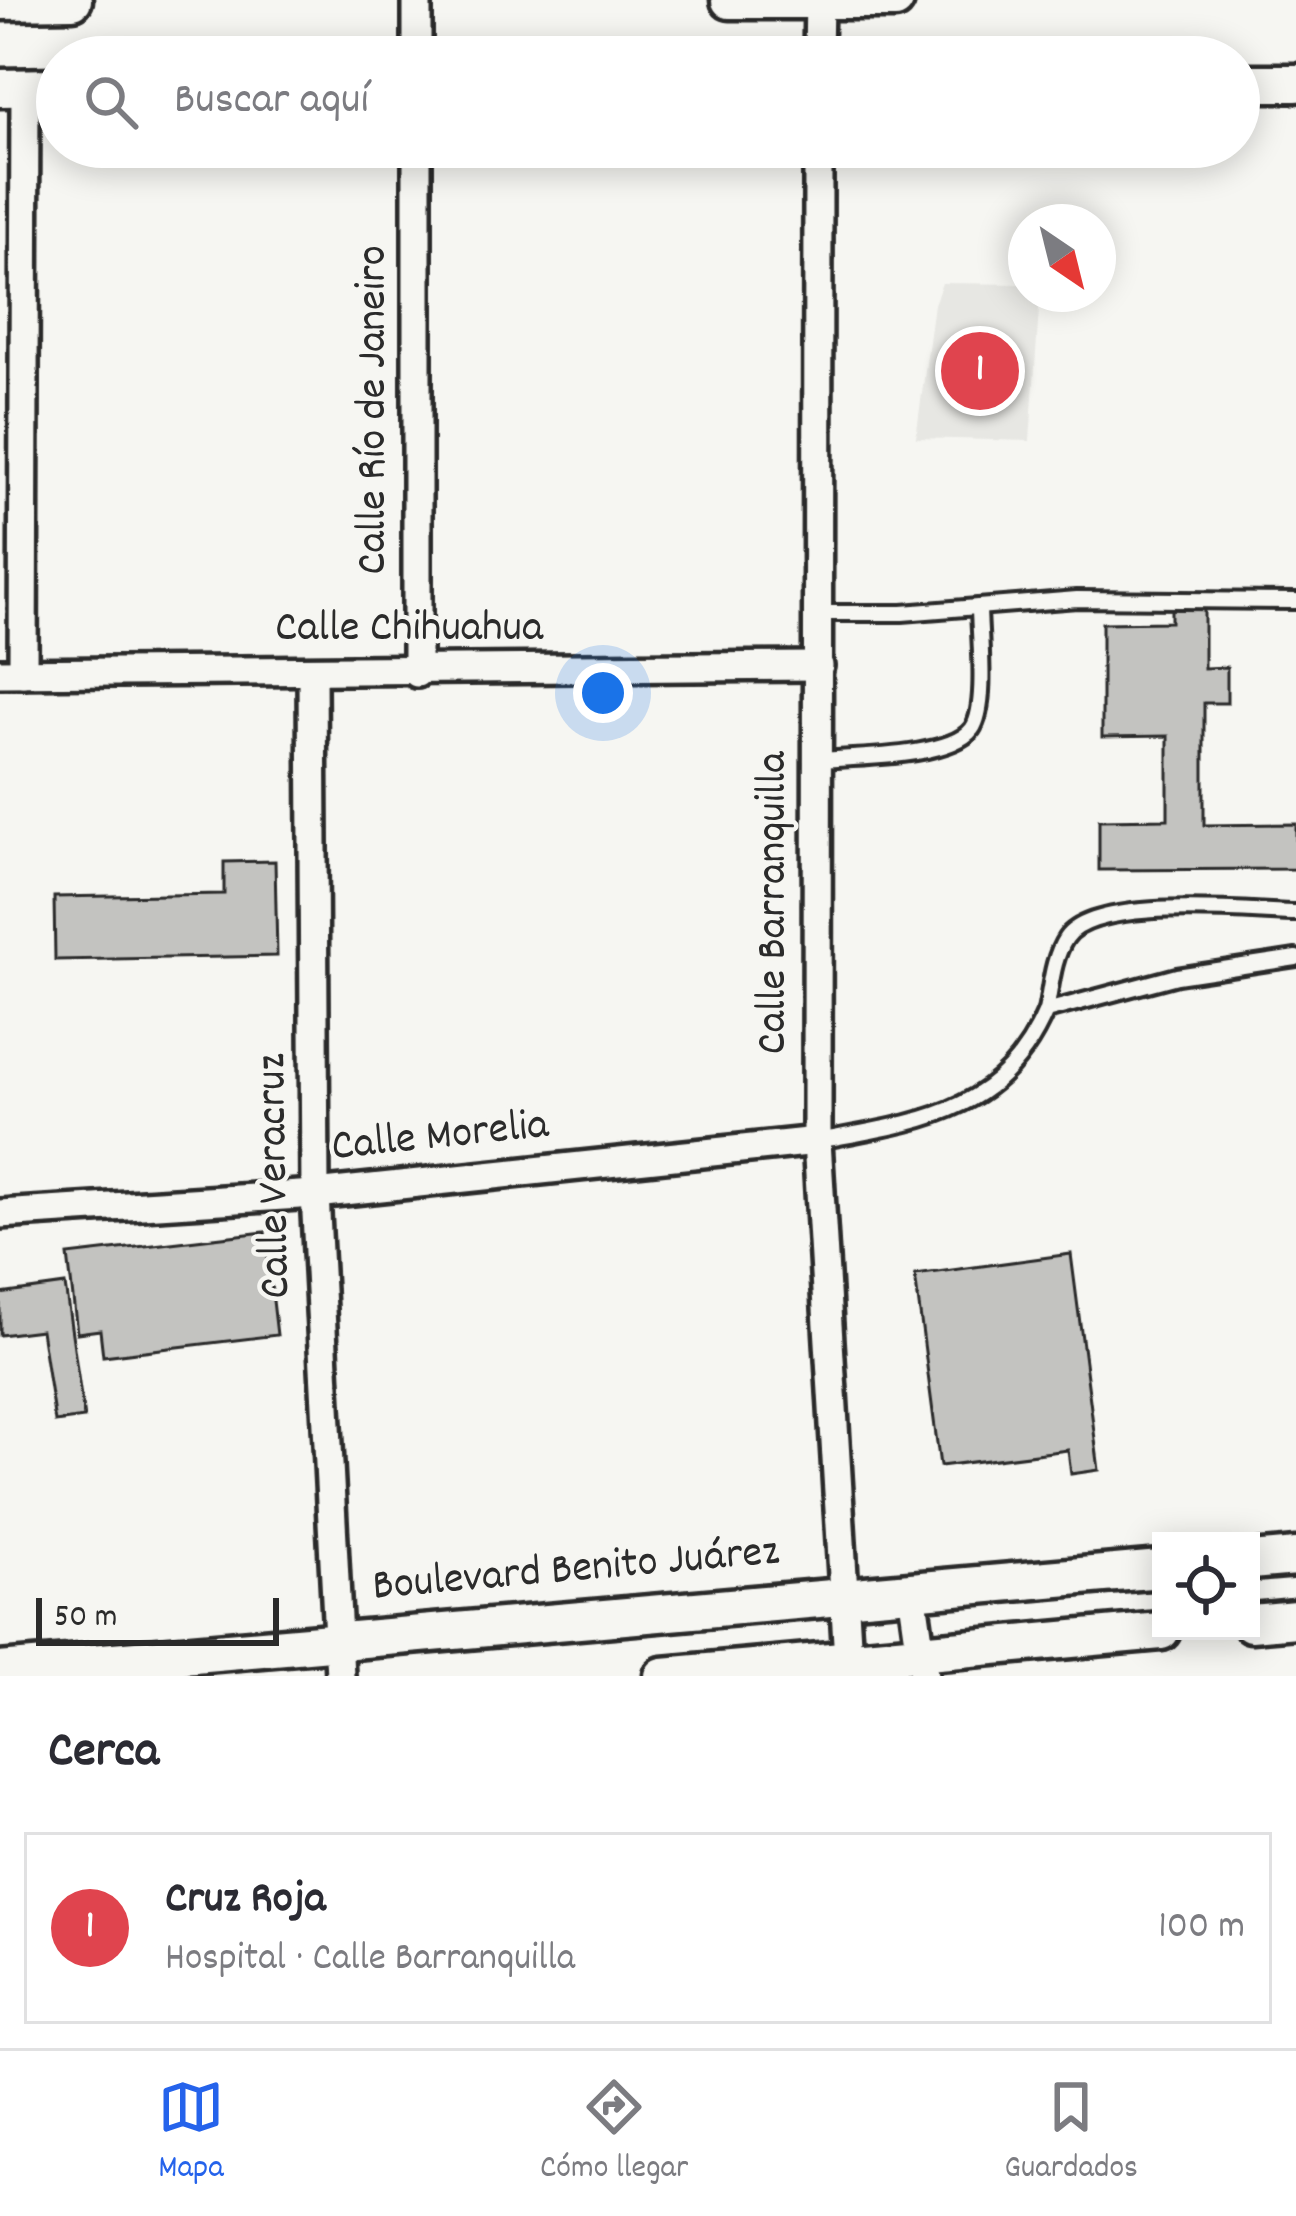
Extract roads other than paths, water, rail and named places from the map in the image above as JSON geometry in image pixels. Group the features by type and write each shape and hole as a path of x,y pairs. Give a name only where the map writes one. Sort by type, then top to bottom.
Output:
{"main road":[{"path":"0,1 73,0"},
{"path":"730,0 895,0"},
{"path":"1260,83 1296,82"},
{"path":"1260,1560 1296,1557"},
{"name":"Boulevard Benito Juárez","path":"0,1671 1152,1570"},
{"path":"1260,1622 1296,1618"},
{"path":"663,1676 848,1659 922,1664 1152,1632"}],"street":[{"path":"417,0 417,36"},
{"path":"818,36 819,0"},
{"path":"11,673 12,372 27,88"},
{"name":"Calle Río de Janeiro","path":"417,168 417,673"},
{"name":"Calle Barranquilla","path":"818,168 817,1141 848,1659"},
{"name":"Calle Chihuahua","path":"11,673 819,667"},
{"name":"Calle Veracruz","path":"312,673 315,1194 340,1676"},
{"name":"Calle Morelia","path":"0,1214 315,1194 817,1141"},
{"path":"912,1591 922,1664"}],"lane":[{"path":"819,613 1077,599 1296,601"},
{"path":"817,760 934,749 955,742 974,727 980,700 979,607"},
{"path":"817,1141 955,1109 1012,1070 1046,1011 1055,964 1066,938 1081,924 1148,911 1296,914"},
{"path":"1046,1011 1177,976 1296,958"}],"place":[{"name":"Cruz Roja","path":"980,371"}]}
